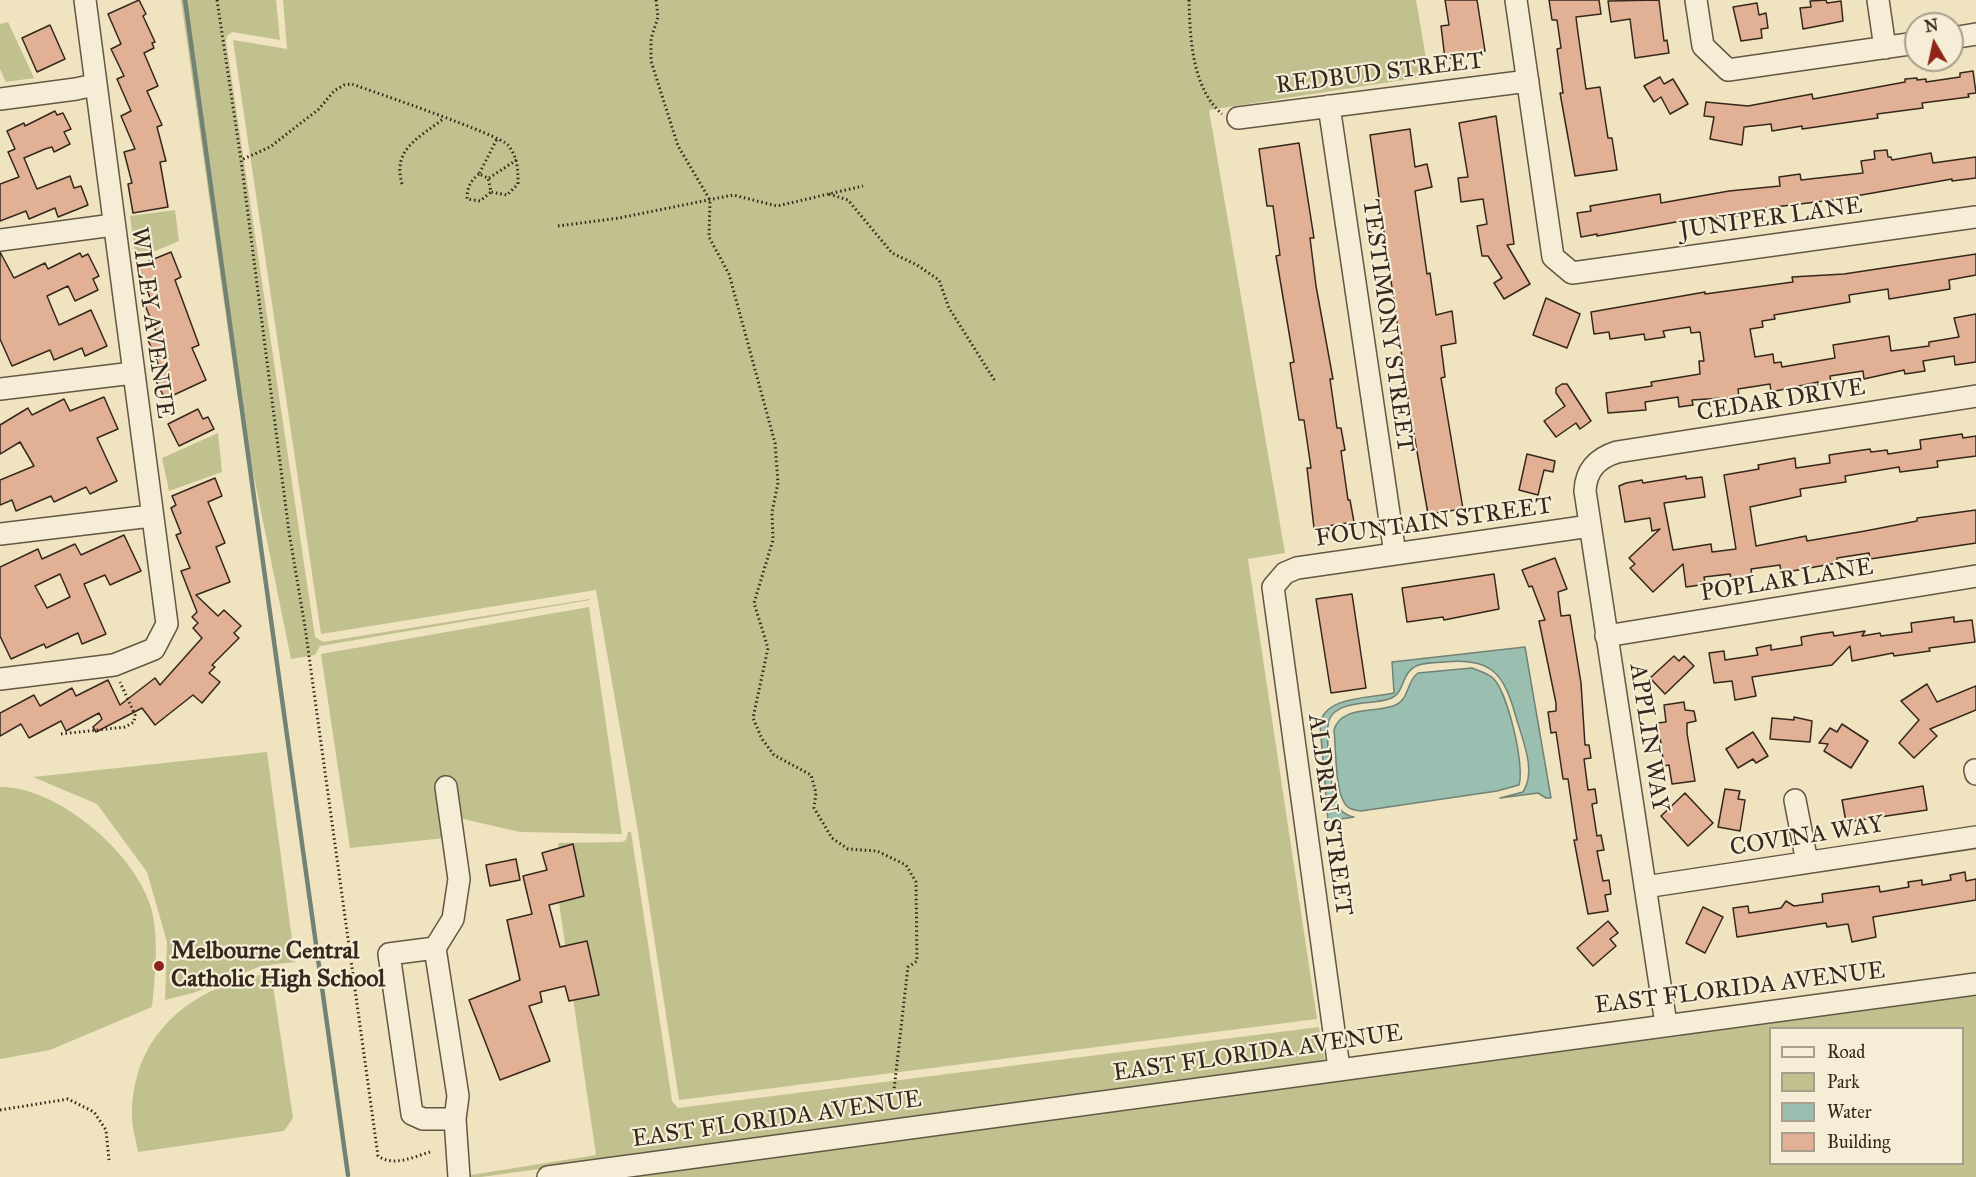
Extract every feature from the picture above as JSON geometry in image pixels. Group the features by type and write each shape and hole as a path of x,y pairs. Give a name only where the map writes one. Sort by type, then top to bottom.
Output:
{"street":[{"name":"WILEY AVENUE","path":"0,679 114,665 154,649 167,624 94,84 85,0"},
{"path":"1516,0 1528,81"},
{"path":"1696,0 1702,46 1728,70 1904,46"},
{"path":"1878,0 1885,48"},
{"name":"REDBUD STREET","path":"1238,118 1528,81"},
{"name":"JUNIPER LANE","path":"1528,81 1553,257 1572,273 1976,217"},
{"path":"0,99 78,89 94,84"},
{"name":"TESTIMONY STREET","path":"1329,106 1395,554"},
{"path":"0,240 113,225"},
{"path":"0,389 133,373"},
{"name":"CEDAR DRIVE","path":"1596,463 1617,452 1976,396"},
{"name":"APPLIN WAY","path":"1596,463 1585,482 1590,526 1666,1024"},
{"path":"0,534 151,516"},
{"name":"FOUNTAIN STREET","path":"1285,573 1297,568 1590,526"},
{"name":"ALDRIN STREET","path":"1285,573 1273,587 1273,600 1340,1068"},
{"name":"POPLAR LANE","path":"1606,636 1976,576"},
{"path":"446,787 459,879 453,919 435,948 458,1096 455,1119 459,1177"},
{"path":"1795,800 1807,862"},
{"name":"COVINA WAY","path":"1645,887 1976,837"},
{"path":"435,948 389,954 412,1114 423,1119 455,1119"},
{"name":"EAST FLORIDA AVENUE","path":"548,1177 1340,1068 1976,984"}],"path":[{"path":"218,0 289,532 305,627 378,1156 385,1161 397,1162 430,1152"},
{"path":"656,0 658,16 651,39 651,61 678,146 710,200 709,237 729,274 775,443 778,483 772,512 773,540 754,603 768,648 753,718 762,739 774,755 811,776 816,793 814,808 832,838 848,849 877,851 906,865 916,882 917,961 908,967 894,1090"},
{"path":"1189,0 1199,81 1210,103 1223,115 1238,118"},
{"path":"241,160 278,142 344,85 352,84 507,142 518,159 518,184 507,195 491,192 480,201 467,199 467,190 472,179 479,174 497,139"},
{"path":"402,184 398,169 401,157 408,147 444,118"},
{"path":"488,178 518,159"},
{"path":"479,174 488,178"},
{"path":"488,178 491,192"},
{"path":"558,226 619,218 733,195 777,206 863,186"},
{"path":"828,193 848,200 892,253 917,265 939,280 949,308 995,381"},
{"path":"61,734 125,727 134,722 135,715 117,675"},
{"path":"0,1110 68,1100 94,1112 106,1130 109,1160"}],"green space":[{"path":"181,0 276,0 280,40 232,32 227,36 226,41 315,637 323,642 590,600 320,646 315,655 291,659 237,393"},
{"path":"283,0 1416,0 1429,76 1209,110 1285,553 1248,559 1317,1019 679,1100 638,832 596,590 321,634 233,40 287,49"},
{"path":"8,22 34,78 6,82 0,69 0,24"},
{"path":"175,210 179,241 136,259 130,216"},
{"path":"218,433 222,472 169,491 162,458"},
{"path":"589,607 622,834 520,832 463,819 453,778 436,784 445,838 350,848 321,654"},
{"path":"267,752 295,962 261,966 193,993 165,1000 167,942 147,872 97,804 33,777"},
{"path":"0,787 23,790 46,798 70,811 113,847 144,890 152,911 156,947 152,1007 50,1050 0,1059"},
{"path":"628,832 631,832 672,1101 678,1108 1319,1027 1325,1061 481,1177 458,1177 596,1155 553,862 560,861 558,843 622,842 626,840"},
{"path":"271,973 293,1118 284,1131 138,1152 132,1120 135,1086 143,1059 156,1037 173,1017 194,1001 217,988"},
{"path":"1976,984 1976,1177 549,1177"}],"water":[{"path":"1525,647 1551,798 1538,793 1500,798 1523,792 1529,775 1525,745 1501,679 1485,666 1474,662 1428,663 1416,666 1409,671 1394,697 1341,708 1330,718 1328,748 1333,791 1339,808 1354,817 1328,821 1320,725 1323,716 1330,708 1350,700 1394,693 1392,662"},
{"path":"1472,668 1493,678 1504,698 1514,730 1520,762 1519,785 1497,791 1361,811 1347,806 1341,796 1337,778 1334,730 1338,722 1350,714 1385,708 1398,703 1418,673"}],"building":[{"path":"139,0 146,14 143,16 155,42 152,43 154,48 144,53 158,86 147,91 162,125 157,127 166,161 160,162 168,207 133,213 128,184 132,183 124,152 135,149 121,116 131,111 117,79 124,76 111,49 121,44 108,14"},
{"path":"1445,0 1477,0 1485,51 1445,59 1441,26 1449,25"},
{"path":"1549,0 1599,0 1601,14 1576,17 1586,89 1600,87 1608,138 1612,138 1617,170 1575,176 1560,93 1563,93 1557,49 1561,48 1557,20 1552,20"},
{"path":"1659,0 1664,41 1667,40 1669,53 1635,58 1630,19 1611,22 1608,1"},
{"path":"1826,0 1827,3 1841,1 1843,21 1803,29 1800,8 1811,7 1810,1"},
{"path":"1757,3 1759,15 1766,13 1768,28 1761,29 1762,38 1741,41 1733,7"},
{"path":"50,25 65,59 37,72 22,38"},
{"path":"1973,71 1976,93 1968,94 1969,97 1922,103 1923,108 1877,114 1878,118 1802,129 1802,126 1772,131 1771,124 1744,127 1742,145 1710,139 1714,117 1704,116 1706,102 1748,106 1812,94 1813,99 1905,82 1905,79 1926,79 1926,82 1960,77 1960,73"},
{"path":"1660,77 1664,84 1673,79 1688,104 1670,114 1661,97 1654,102 1644,86"},
{"path":"55,111 57,115 63,113 71,129 64,132 70,144 54,152 52,147 24,158 37,189 70,176 74,188 81,186 88,205 58,217 55,208 29,219 26,211 0,221 0,184 19,177 8,152 15,149 7,131 24,123 25,126"},
{"path":"1496,116 1514,244 1507,245 1530,284 1504,299 1494,283 1502,278 1488,256 1482,256 1477,226 1487,224 1483,199 1461,202 1458,178 1468,177 1459,123"},
{"path":"1410,129 1415,167 1427,164 1432,187 1415,191 1427,274 1430,273 1436,315 1452,311 1456,343 1441,346 1445,377 1441,378 1463,509 1428,514 1409,406 1370,135"},
{"path":"1299,143 1314,238 1310,238 1316,286 1333,379 1330,379 1337,428 1341,428 1345,450 1341,451 1348,500 1350,500 1354,522 1314,528 1307,468 1311,468 1304,420 1299,420 1290,363 1294,362 1276,256 1280,255 1273,206 1267,206 1259,149"},
{"path":"1887,150 1888,157 1892,160 1931,153 1933,163 1976,157 1976,178 1952,181 1952,179 1833,200 1758,209 1742,215 1693,221 1693,219 1581,237 1577,213 1591,211 1590,206 1660,194 1661,203 1729,191 1780,186 1779,177 1800,174 1801,180 1863,173 1861,161 1875,159 1874,151"},
{"path":"0,252 14,278 45,263 48,269 80,253 82,257 88,254 99,276 93,279 98,290 75,301 68,286 47,296 59,325 91,310 107,346 85,356 82,348 54,360 50,350 12,366 0,339"},
{"path":"171,252 181,277 175,280 199,345 192,348 206,380 165,399 154,377 162,373 148,340 158,336 144,303 151,300 137,266"},
{"path":"1976,254 1976,275 1949,280 1950,289 1889,299 1888,289 1849,295 1850,302 1774,315 1775,319 1762,321 1763,327 1750,329 1755,357 1773,354 1774,363 1781,362 1782,367 1835,358 1833,345 1889,336 1891,351 1929,346 1929,342 1959,337 1954,318 1976,314 1976,362 1955,365 1954,356 1923,361 1925,371 1905,374 1904,370 1864,379 1863,371 1830,376 1831,383 1818,385 1818,382 1771,392 1770,384 1738,389 1739,397 1692,400 1693,405 1679,407 1678,397 1645,402 1646,410 1608,413 1606,393 1652,386 1651,382 1700,374 1699,361 1704,361 1700,332 1691,333 1690,327 1663,331 1665,337 1645,340 1644,334 1610,339 1609,332 1594,334 1591,312 1705,292 1705,294 1793,282 1792,277 1844,274"},
{"path":"1546,298 1580,314 1567,348 1533,335"},
{"path":"1567,384 1591,421 1580,429 1576,423 1556,437 1544,421 1565,406 1556,393 1556,388"},
{"path":"104,397 118,429 97,438 117,481 90,494 86,487 54,502 51,496 16,511 12,500 0,505 0,480 34,466 20,442 0,454 0,425 28,408 32,415 64,399 70,411"},
{"path":"198,409 203,419 208,417 214,429 179,446 168,424"},
{"path":"1962,434 1963,438 1976,436 1976,456 1937,461 1938,467 1900,472 1899,467 1845,476 1846,482 1800,489 1801,496 1750,507 1756,546 1806,536 1807,541 1917,521 1917,518 1976,510 1976,543 1870,559 1869,553 1837,558 1837,563 1781,573 1780,565 1751,569 1752,576 1731,579 1730,574 1704,577 1705,582 1700,582 1700,585 1686,587 1683,564 1653,592 1630,568 1635,564 1629,558 1660,529 1652,531 1650,518 1625,522 1619,486 1626,483 1642,480 1643,483 1686,476 1686,479 1702,477 1705,497 1664,503 1673,550 1711,544 1712,552 1736,549 1724,475 1759,469 1758,465 1795,458 1796,468 1830,463 1829,455 1842,453 1870,449 1871,452 1887,450 1888,454 1921,449 1920,440"},
{"path":"1527,454 1555,461 1553,472 1544,470 1538,495 1519,490"},
{"path":"215,478 222,496 208,502 225,543 216,547 230,582 196,595 218,616 224,610 241,626 234,633 239,638 212,665 215,667 209,673 220,682 202,703 193,695 155,725 142,708 96,732 93,727 102,719 99,713 66,731 61,721 29,738 21,724 0,736 0,713 34,695 40,706 72,688 76,696 108,680 120,705 155,678 160,685 202,638 193,628 198,623 192,617 197,612 181,571 190,568 176,535 181,533 171,508 176,505 172,496"},
{"path":"124,535 141,571 110,585 105,575 84,584 106,634 82,644 78,633 46,648 44,644 11,659 0,636 0,567 38,549 42,559 75,544 81,555","holes":["60,574 70,597 47,608 35,586"]},
{"path":"1555,558 1567,589 1558,592 1561,616 1570,615 1581,683 1585,745 1589,745 1591,758 1584,759 1588,790 1595,789 1597,803 1592,804 1597,836 1601,835 1604,850 1597,851 1603,881 1609,880 1611,894 1605,895 1608,911 1588,914 1574,840 1577,840 1568,779 1563,779 1556,732 1551,733 1548,712 1556,711 1556,703 1539,621 1545,620 1532,586 1529,587 1522,570"},
{"path":"1494,574 1499,609 1444,620 1443,617 1407,622 1402,588"},
{"path":"1352,594 1366,688 1331,693 1316,599"},
{"path":"1954,617 1954,622 1972,620 1975,642 1929,648 1930,651 1894,656 1893,653 1852,661 1850,646 1832,665 1752,677 1756,696 1735,700 1732,681 1714,683 1709,653 1724,651 1725,660 1758,655 1756,648 1771,645 1771,650 1802,645 1801,637 1833,632 1834,636 1865,631 1862,636 1880,633 1881,636 1912,632 1911,623"},
{"path":"1674,656 1679,661 1684,656 1694,666 1665,694 1650,678"},
{"path":"1927,684 1937,702 1976,686 1976,710 1930,729 1937,736 1914,758 1899,743 1919,720 1901,701"},
{"path":"1684,702 1685,710 1694,711 1696,721 1687,723 1695,781 1672,784 1669,765 1664,766 1658,723 1666,722 1664,705"},
{"path":"1794,717 1812,721 1810,742 1770,739 1772,718 1794,720"},
{"path":"1842,724 1868,741 1851,768 1824,751 1828,744 1819,743 1830,728 1837,732"},
{"path":"1753,732 1768,756 1756,763 1753,759 1738,768 1726,749"},
{"path":"1923,786 1927,810 1846,822 1842,800"},
{"path":"1725,789 1740,791 1738,799 1745,800 1740,831 1718,827"},
{"path":"1685,793 1713,823 1688,846 1661,816"},
{"path":"573,844 584,896 549,905 560,947 587,941 599,995 569,1001 565,986 540,992 542,1002 529,1006 550,1061 500,1080 469,1000 520,980 507,920 532,914 523,876 547,870 542,853"},
{"path":"516,859 520,880 490,886 486,865"},
{"path":"1965,872 1966,881 1976,879 1976,900 1873,917 1876,937 1852,942 1848,924 1827,927 1826,923 1737,937 1733,908 1748,906 1749,913 1781,908 1786,901 1794,906 1823,902 1822,894 1879,886 1880,892 1909,887 1908,882 1922,880 1922,885 1951,880 1950,875"},
{"path":"1703,907 1723,917 1705,953 1686,943"},
{"path":"1608,921 1618,933 1610,939 1616,946 1593,966 1577,948"}],"waterway":[{"path":"185,0 348,1175"}],"place":[{"name":"Melbourne Central Catholic High School","path":"159,966"}]}
